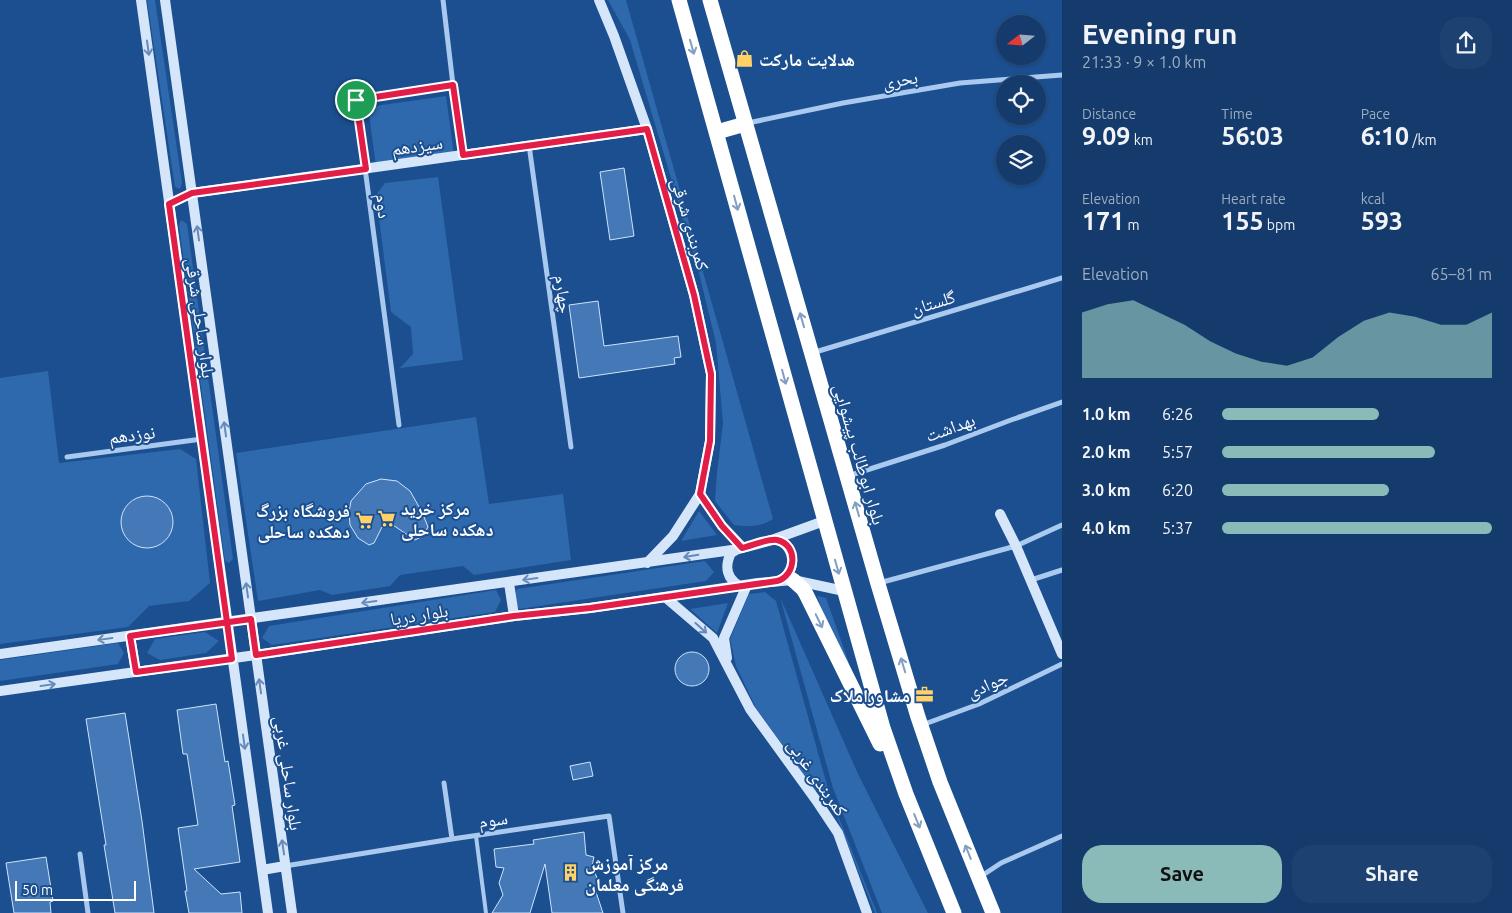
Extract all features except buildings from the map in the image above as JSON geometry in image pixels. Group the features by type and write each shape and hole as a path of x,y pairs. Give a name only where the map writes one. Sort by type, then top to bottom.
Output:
{"highway":[{"path":"679,0 883,728 909,802 954,913"},
{"name":"بلوار ابوطالب پیشوایی","path":"710,0 878,584 921,725 940,782 993,913"},
{"path":"716,132 745,124"},
{"path":"793,580 806,594 909,802"}],"street":[{"name":"بلوار ساحلی شرقی","path":"141,0 232,659"},
{"name":"بلوار ساحلی شرقی","path":"165,0 253,638"},
{"path":"444,0 463,155"},
{"name":"کمربندی شرقی","path":"599,0 614,36 647,129 694,295 711,374 710,441 700,494"},
{"name":"بحری","path":"745,124 843,103 960,83 1062,75"},
{"name":"دوم","path":"399,425 356,100 453,85"},
{"name":"سیزدهم","path":"169,204 192,193 647,129"},
{"name":"چهارم","path":"529,145 570,447"},
{"name":"گلستان","path":"812,353 1062,278"},
{"name":"بهداشت","path":"848,476 1062,402"},
{"name":"نوزدهم","path":"66,457 202,439"},
{"path":"647,563 673,536 700,494 722,526 741,548 731,554 727,565 731,578 744,586 724,638 728,666"},
{"path":"1000,514 1016,546 1062,654"},
{"name":"بلوار دریا","path":"0,654 647,563 741,548 769,541 824,520"},
{"path":"878,584 1016,546 1062,526"},
{"path":"769,541 776,540 782,542 792,554 793,561 788,575 782,580 777,581"},
{"path":"1031,580 1062,570"},
{"name":"بلوار دریا","path":"0,691 232,659 514,616 590,608 777,581 793,580 844,591"},
{"path":"509,582 514,616"},
{"name":"کمربندی غربی","path":"665,596 713,638 750,709 838,833 867,913"},
{"path":"130,636 136,672"},
{"name":"بلوار ساحلی غربی","path":"253,638 292,913"},
{"path":"232,659 268,913"},
{"name":"جوادی","path":"921,725 980,704 1062,664"},
{"path":"444,783 452,839"},
{"name":"سوم","path":"285,866 609,816 623,913"},
{"path":"978,878 1001,863 1062,836"},
{"path":"80,854 88,913"},
{"path":"262,870 285,866"}],"lane":[{"path":"476,836 486,913"}],"shaded area":[{"path":"147,0 155,0 182,183 180,189 175,187"},
{"path":"608,0 626,0 773,519 764,524 750,526 734,525 715,501 723,423 716,343 698,269 630,40"},
{"path":"446,96 454,155 376,166 368,107"},
{"path":"438,177 463,360 400,368 413,354 411,327 391,312 376,195 385,183"},
{"path":"181,220 187,224 233,559 229,563 225,561 179,226"},
{"path":"48,371 59,463 180,449 196,459 210,583 189,601 149,606 128,627 0,644 0,378"},
{"path":"476,417 489,504 563,494 571,560 474,575 463,566 400,575 390,586 332,595 320,590 258,601 236,453"},
{"path":"699,511 717,535 681,541"},
{"path":"705,561 714,572 706,581 519,609 513,601 517,589"},
{"path":"496,590 501,600 495,612 272,645 262,638 269,626"},
{"path":"765,592 776,601 830,796 877,913 875,913 829,797 815,790 756,708 736,666 730,639 749,594"},
{"path":"817,596 826,598 863,703 856,702"},
{"path":"780,597 858,774 928,913 882,913 833,788"},
{"path":"728,603 717,633 690,609"},
{"path":"205,632 219,641 206,653 160,660 147,653 155,639"},
{"path":"118,643 124,653 118,664 0,681 0,660"}],"place":[{"name":"هدلایت مارکت","path":"745,59"},
{"name":"مرکز خرید دهکده ساحلی","path":"387,518"},
{"name":"فروشگاه بزرگ دهکده ساحلی","path":"364,520"},
{"name":"مشاوراملاک","path":"924,695"},
{"name":"مرکز آموزش فرهنگی معلمان","path":"571,873"}],"route":[{"path":"356,100 366,169 192,193 169,204 227,622 232,659 136,672 130,636 134,635 227,622 251,619 256,655 514,616 590,608 777,581 782,580 788,575 793,561 792,554 782,542 776,540 769,541 742,548 722,526 700,494 710,441 711,374 694,295 647,129 463,155 453,85 356,100"}]}
